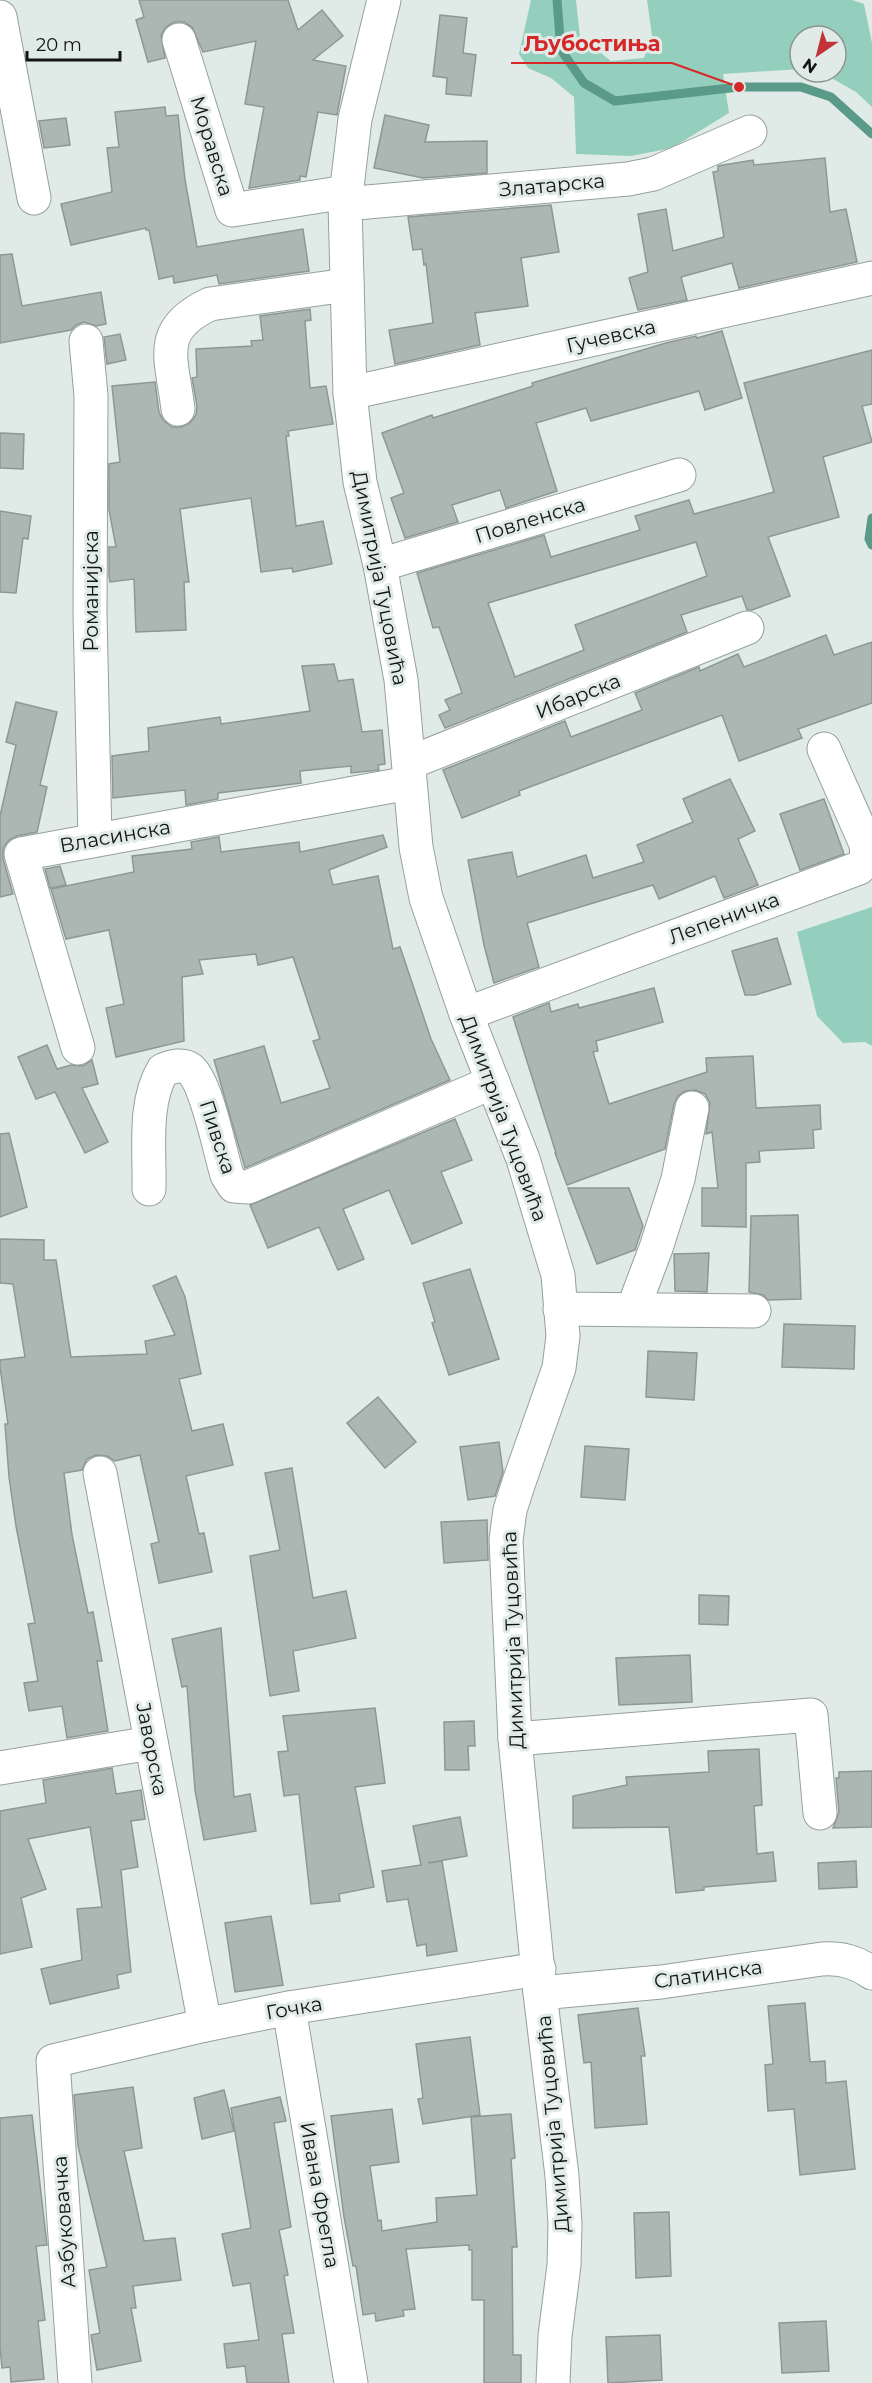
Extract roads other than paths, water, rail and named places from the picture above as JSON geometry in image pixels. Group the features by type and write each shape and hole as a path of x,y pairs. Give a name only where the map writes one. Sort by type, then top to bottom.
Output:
{"street":[{"name":"Димитрија Туцовића","path":"384,0 355,119 345,198 350,393 360,482 380,565 401,680 416,847 426,898 466,1014 523,1158 558,1275 563,1336 559,1368 510,1510 506,1540 515,1739 562,2176 565,2224 564,2265 555,2336 554,2383"},
{"path":"0,17 34,198"},
{"name":"Моравска","path":"179,40 231,210 345,198"},
{"name":"Златарска","path":"345,198 636,177 653,174 677,165 750,132"},
{"name":"Гучевска","path":"350,393 872,278"},
{"path":"178,409 171,339 175,330 190,313 210,304 347,285"},
{"name":"Романијска","path":"86,341 91,396 90,613 94,840"},
{"name":"Повленска","path":"380,565 679,474"},
{"name":"Ибарска","path":"409,773 747,628"},
{"name":"Лепеничка","path":"466,1014 860,868 867,859 866,844 824,749"},
{"name":"Власинска","path":"78,1048 21,854 409,773"},
{"name":"Пивска","path":"149,1189 151,1109 155,1083 163,1070 179,1065 190,1069 202,1089 227,1175 234,1186 248,1187 492,1082"},
{"path":"633,1309 678,1179 692,1108"},
{"path":"560,1309 754,1311"},
{"name":"Јаворска","path":"100,1473 205,2025"},
{"path":"515,1739 811,1715 820,1813"},
{"path":"0,1768 151,1743"},
{"name":"Слатинска","path":"540,1981 661,1982 839,1958 857,1963 872,1973"},
{"name":"Гочка","path":"53,2061 205,2025 289,2008 540,1981"},
{"name":"Ивана Фрегла","path":"289,2008 351,2383"},
{"name":"Азбуковачка","path":"53,2061 75,2383"}],"waterway":[{"path":"557,0 561,50 584,83 615,101 739,87 801,87 831,97 872,134"},
{"path":"872,518 869,539 872,545"}],"place":[{"name":"Љубостиња","path":"739,87"}]}
